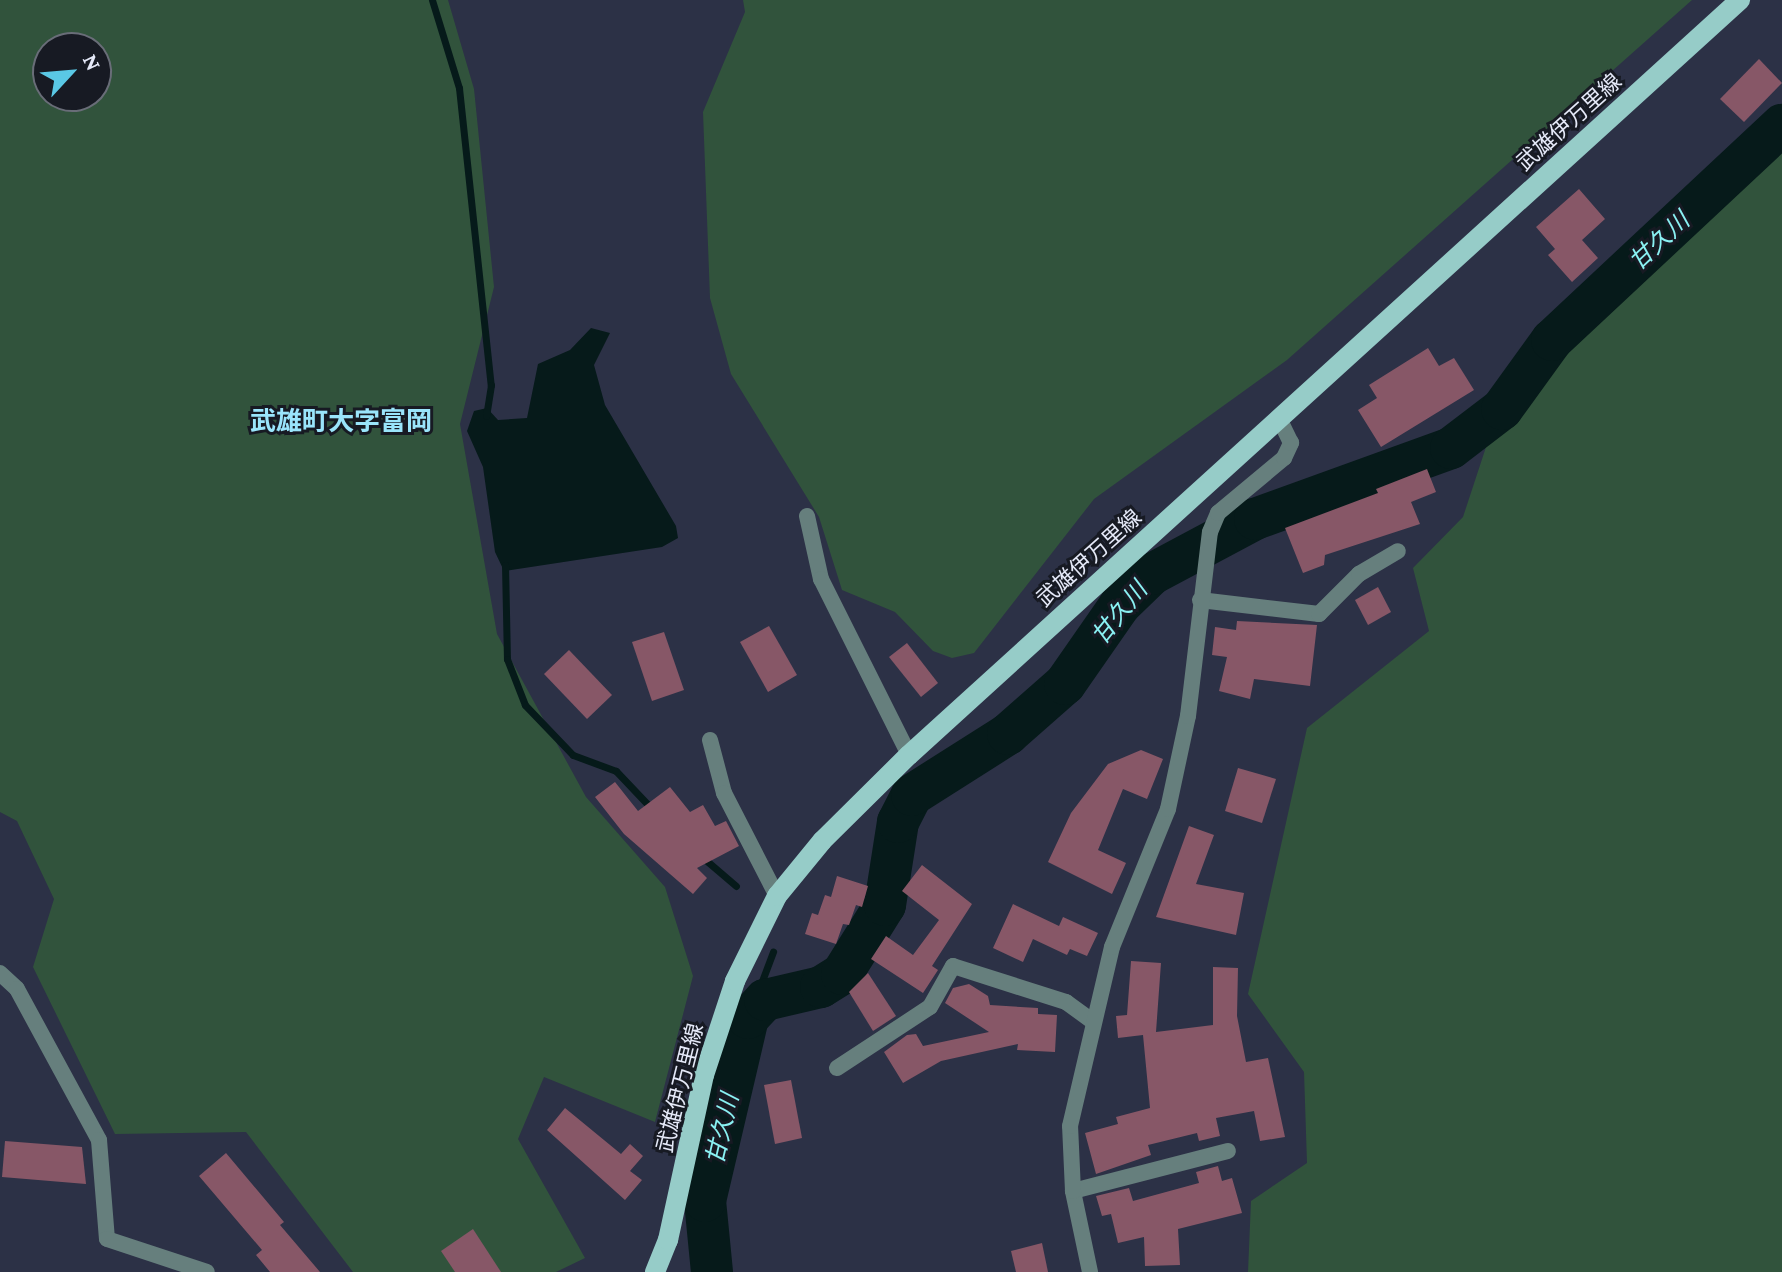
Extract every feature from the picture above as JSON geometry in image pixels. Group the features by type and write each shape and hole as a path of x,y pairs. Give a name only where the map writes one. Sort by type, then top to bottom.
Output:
{"main road":[{"name":"武雄伊万里線","path":"655,1272 668,1240 704,1075 735,981 777,896 822,841 909,755 1740,0"}],"street":[{"path":"1090,1272 1073,1191 1070,1126 1112,947 1168,809 1188,716 1204,561 1210,532 1218,513 1284,458 1291,443 1279,418"},
{"path":"807,516 821,579 909,755"},
{"path":"1200,600 1319,614 1359,574 1398,551"},
{"path":"710,740 724,793 777,896"},
{"path":"837,1068 930,1007 953,966 1066,1002 1094,1022"},
{"path":"0,973 17,989 99,1140 107,1239 207,1272"},
{"path":"1073,1191 1228,1151"}],"green space":[{"path":"0,0 448,0 474,89 494,287 460,424 497,634 586,797 665,887 693,976 655,1122 544,1077 518,1139 585,1258 556,1272 353,1272 246,1132 115,1134 33,967 54,899 17,821 0,812"},
{"path":"743,0 1692,0 1287,360 1094,499 974,653 952,658 933,651 895,612 842,590 819,517 731,374 710,298 703,112 745,12"},
{"path":"1782,107 1782,1272 1248,1272 1251,1201 1307,1163 1304,1072 1248,994 1307,728 1429,631 1413,568 1463,517 1512,368"}],"shaded area":[{"path":"591,328 610,333 594,365 605,405 676,526 678,538 662,547 504,571 495,552 483,467 467,431 474,411 487,408 498,420 527,418 538,364 570,350"}],"building":[{"path":"1759,59 1782,83 1744,122 1720,99"},
{"path":"1579,189 1605,219 1582,240 1598,258 1572,282 1548,255 1555,249 1536,227"},
{"path":"1428,348 1439,366 1454,358 1474,390 1381,447 1358,410 1377,398 1369,385"},
{"path":"1427,469 1436,492 1411,502 1420,524 1325,555 1324,565 1303,573 1285,528 1378,493 1376,489"},
{"path":"1378,587 1391,612 1368,625 1355,600"},
{"path":"1237,621 1317,625 1310,686 1254,679 1250,699 1219,691 1227,657 1212,655 1215,627 1236,630"},
{"path":"769,626 797,675 768,692 740,642"},
{"path":"664,632 684,690 652,701 632,642"},
{"path":"907,643 938,683 921,697 889,657"},
{"path":"569,650 612,695 587,719 544,674"},
{"path":"1141,750 1163,759 1147,799 1123,789 1098,850 1126,863 1112,894 1048,862 1071,813 1108,764"},
{"path":"1238,768 1276,779 1262,823 1225,811"},
{"path":"615,782 638,811 670,787 690,812 703,805 715,826 726,821 739,846 697,868 707,878 693,894 624,834 595,797"},
{"path":"1189,826 1214,835 1196,884 1244,893 1236,935 1156,917"},
{"path":"922,865 972,904 932,966 938,970 923,993 871,959 886,936 913,955 939,920 902,891"},
{"path":"837,876 868,886 862,907 856,905 849,925 843,924 836,944 805,934 812,913 818,915 825,895 831,897"},
{"path":"1013,904 1059,926 1063,917 1098,933 1087,956 1070,949 1067,955 1033,939 1023,962 993,948"},
{"path":"1131,961 1161,963 1156,1032 1213,1025 1213,967 1238,968 1237,1016 1246,1062 1268,1058 1285,1137 1260,1141 1254,1111 1216,1118 1220,1136 1199,1141 1197,1133 1148,1145 1151,1155 1096,1174 1085,1133 1118,1124 1116,1117 1150,1108 1143,1035 1118,1038 1116,1016 1127,1015"},
{"path":"868,973 896,1016 873,1031 849,992"},
{"path":"969,984 988,996 990,1005 1038,1008 1038,1014 1057,1015 1055,1052 1017,1050 1018,1044 941,1061 903,1083 884,1052 907,1035 916,1034 923,1046 989,1032 945,1003 953,988"},
{"path":"791,1080 802,1138 775,1144 764,1085"},
{"path":"565,1108 621,1154 630,1144 643,1156 630,1171 642,1180 625,1200 547,1130"},
{"path":"5,1141 82,1147 86,1184 2,1177"},
{"path":"226,1153 284,1222 280,1225 320,1272 270,1272 256,1255 262,1250 199,1176"},
{"path":"1218,1166 1222,1181 1232,1178 1242,1213 1178,1229 1180,1265 1145,1266 1144,1237 1118,1243 1111,1214 1102,1216 1096,1196 1129,1188 1133,1201 1199,1183 1196,1172"},
{"path":"473,1229 501,1272 455,1272 441,1251"},
{"path":"1042,1243 1048,1272 1016,1272 1011,1251"}],"waterway":[{"path":"432,0 459,88 491,385 486,416"},
{"name":"甘久川","path":"712,1272 705,1201 748,1018 765,1000 821,987 842,974 885,905 898,822 912,795 1008,734 1065,684 1120,605 1152,574 1255,519 1451,448 1502,409 1552,340 1782,125"},
{"path":"505,565 507,659 525,705 573,755 616,771 652,809"},
{"path":"701,856 736,886"},
{"path":"748,1018 773,952"}],"district":[{"name":"武雄町大字富岡","path":"341,422"}]}
